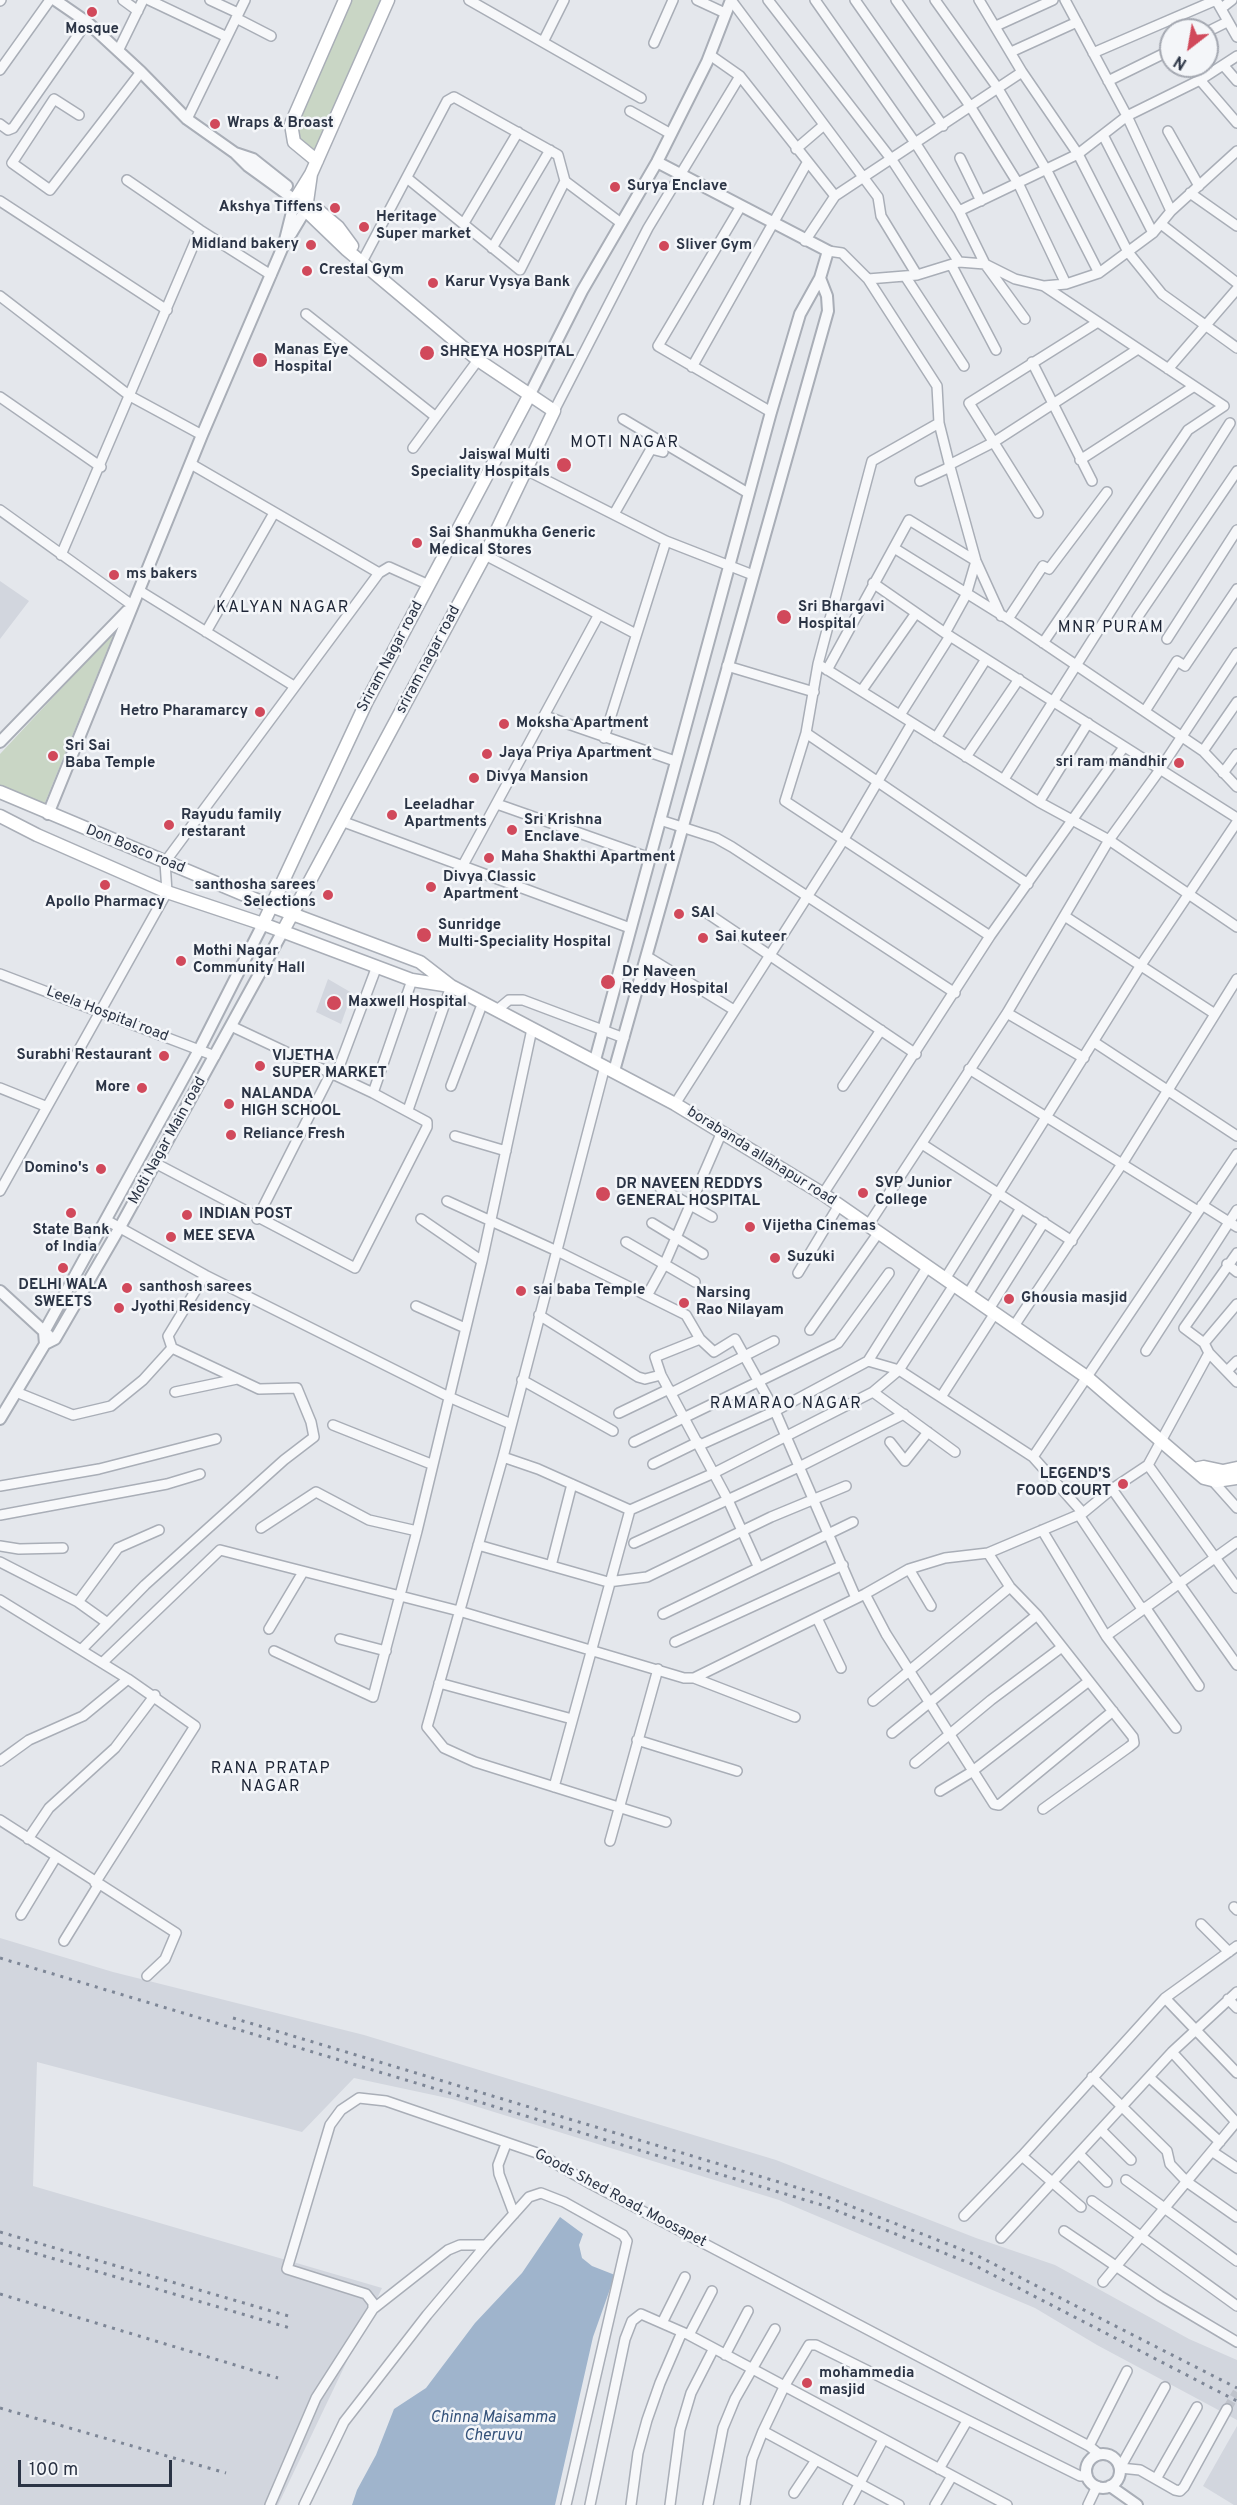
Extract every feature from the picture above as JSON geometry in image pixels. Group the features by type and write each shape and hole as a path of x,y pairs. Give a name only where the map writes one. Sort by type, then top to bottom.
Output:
{"main road":[{"path":"317,161 294,142 291,124 345,0"},
{"path":"307,205 312,174 317,161 388,0"},
{"path":"312,174 296,197 338,227 362,262 478,360 554,411"},
{"name":"Sriram Nagar road","path":"263,924 366,702 529,396"},
{"name":"sriram nagar road","path":"283,931 344,822 485,555 554,411"},
{"name":"Don Bosco road","path":"0,792 271,906"},
{"name":"Don Bosco road","path":"0,816 37,835 167,892 263,924"},
{"name":"borabanda allahapur road","path":"271,906 420,962 451,986 675,1104 721,1134 824,1194 1088,1378 1204,1478 1212,1480"},
{"name":"borabanda allahapur road","path":"263,924 412,980 451,986"},
{"path":"1194,1469 1204,1467 1222,1471 1237,1468"},
{"path":"1212,1480 1237,1478"}],"street":[{"path":"0,70 50,0"},
{"path":"55,0 87,22 187,119 235,153 248,166 296,197 284,244"},
{"path":"123,0 138,11"},
{"path":"118,51 143,0"},
{"path":"149,0 227,37"},
{"path":"210,0 227,4 237,16 271,36"},
{"path":"187,119 245,0"},
{"path":"470,0 640,98"},
{"path":"543,42 564,0"},
{"path":"654,43 673,0"},
{"path":"697,0 725,13"},
{"path":"529,396 582,291 657,162 710,54 731,0 878,197 881,216 917,275"},
{"path":"768,0 892,160 956,264 996,350"},
{"path":"814,0 916,144 959,211 985,264 1025,318"},
{"path":"855,0 943,126"},
{"path":"896,0 970,106 1019,184 1066,284"},
{"path":"935,0 997,87 1047,171 1099,273"},
{"path":"979,0 1022,72 1078,154 1128,252 1162,294 1203,326 1237,348"},
{"path":"996,26 1053,0"},
{"path":"1065,0 1127,116 1171,211"},
{"path":"1094,53 1218,2 1232,0"},
{"path":"1218,2 1237,38"},
{"path":"0,124 8,130 13,128 87,22"},
{"path":"1011,52 1077,22"},
{"path":"1219,26 1227,22"},
{"path":"710,54 740,76 835,196"},
{"path":"1108,81 1159,56"},
{"path":"959,211 1047,171 1078,154 1127,116 1200,80 1237,56"},
{"path":"1224,66 1237,81"},
{"path":"80,115 54,99 12,163 50,190 141,72"},
{"path":"806,241 835,196 1022,72"},
{"path":"554,411 642,238 740,76"},
{"path":"1200,80 1237,123"},
{"path":"362,262 447,101 454,97 558,155 565,181 621,224"},
{"path":"630,111 671,134"},
{"path":"796,149 824,125"},
{"path":"1168,131 1199,186"},
{"path":"464,223 518,132"},
{"path":"1103,135 1153,233"},
{"path":"492,248 550,150"},
{"path":"868,279 917,275 956,264 985,264 1015,279 1044,286 1066,284 1099,273 1153,233 1171,211 1237,151"},
{"path":"960,158 981,201"},
{"path":"657,162 806,241 828,251 843,253 868,279 937,386 939,423 976,561 1004,618"},
{"path":"692,367 807,163"},
{"path":"407,178 520,270 565,181"},
{"path":"127,180 271,275"},
{"path":"1190,193 1237,226"},
{"path":"0,201 167,310"},
{"path":"48,814 202,435 284,244 307,205"},
{"path":"741,206 658,346 771,412"},
{"path":"1161,224 1237,283"},
{"path":"61,555 101,467 200,230"},
{"path":"666,1822 475,1762 444,1748 427,1727 503,1457 557,1251 604,1066 603,1028 675,761 800,314 820,278 828,251"},
{"path":"905,276 964,366"},
{"path":"604,1066 624,1038 828,311 827,296 820,278"},
{"path":"1043,643 1188,430 1224,406 1044,286"},
{"path":"1168,369 1237,289"},
{"path":"0,296 130,396 202,435"},
{"path":"306,314 436,417"},
{"path":"1038,513 969,403 1098,322"},
{"path":"920,481 994,442 1138,348"},
{"path":"413,447 478,360"},
{"path":"1032,362 1092,481"},
{"path":"1080,460 1193,387"},
{"path":"0,397 101,467"},
{"path":"623,420 748,494"},
{"path":"939,423 872,461 818,664 806,734 785,801 990,936"},
{"path":"1004,780 1074,666 1230,423"},
{"path":"614,514 651,449 663,452"},
{"path":"192,464 380,573"},
{"path":"526,470 666,541 753,575"},
{"path":"1137,618 1237,471"},
{"path":"1004,618 1043,566 1049,569 1107,492"},
{"path":"0,510 132,605"},
{"path":"206,632 274,513"},
{"path":"827,670 909,520 976,561"},
{"path":"1167,639 1237,530"},
{"path":"604,738 666,541"},
{"path":"894,548 1043,643 1203,752 1237,787"},
{"path":"485,555 636,634"},
{"path":"900,715 948,634 966,595 976,561"},
{"path":"0,1191 45,1106 102,1013 167,892 165,862 380,573 389,567 429,585"},
{"path":"503,1457 630,1510 714,1473 787,1437 873,1392 899,1370 998,1195 1141,965 1237,820 986,659 873,583"},
{"path":"1144,711 1176,661 1185,666 1237,589"},
{"path":"140,591 294,686"},
{"path":"0,742 132,605"},
{"path":"862,690 916,613"},
{"path":"462,867 598,616"},
{"path":"810,1330 874,1228 922,1144 1066,917 1109,840 1159,771 1237,654"},
{"path":"936,738 986,659"},
{"path":"818,664 1070,821 1109,840 1237,927"},
{"path":"727,666 814,692"},
{"path":"966,757 1019,679"},
{"path":"1203,752 1237,702"},
{"path":"545,716 675,761"},
{"path":"675,1104 844,839 912,723"},
{"path":"1039,802 1088,723"},
{"path":"806,734 1028,884"},
{"path":"824,1194 990,936 1124,747"},
{"path":"1223,773 1237,754"},
{"path":"497,804 650,858"},
{"path":"660,820 684,827 732,847 955,993"},
{"path":"344,822 630,928"},
{"path":"707,913 771,954 915,1054"},
{"path":"1066,917 1215,1014"},
{"name":"Moti Nagar Main road","path":"44,1332 199,1050 263,924"},
{"name":"Moti Nagar Main road","path":"0,1419 120,1227 283,931"},
{"path":"648,957 734,1010"},
{"path":"258,1219 334,1074 377,966"},
{"name":"Leela Hospital road","path":"0,974 215,1056"},
{"path":"1014,1326 1122,1164 1166,1089 1237,979"},
{"path":"373,1093 412,980"},
{"path":"408,1110 451,986"},
{"path":"497,1010 509,1000 523,1000 603,1028 624,1038"},
{"path":"451,1086 483,1002"},
{"path":"1007,1013 1084,1058"},
{"path":"155,1163 355,1268 428,1127 424,1118 231,1026"},
{"path":"274,1651 373,1697 417,1531 431,1464 482,1261 532,1029"},
{"path":"843,1086 881,1030"},
{"path":"1094,1042 1237,1136"},
{"path":"969,1069 1122,1164 1233,1225"},
{"path":"0,1088 45,1106"},
{"path":"648,1294 665,1263 721,1134"},
{"path":"455,1136 506,1151"},
{"path":"922,1144 1072,1241"},
{"path":"1033,1457 1237,1154"},
{"path":"660,1188 712,1217"},
{"path":"447,1201 648,1294 686,1315 700,1339 714,1352 735,1339 775,1411 843,1565 860,1596 951,1734 991,1800 999,1805 1113,1711"},
{"path":"798,1273 840,1205"},
{"path":"968,1294 1021,1208"},
{"path":"1146,1351 1233,1225 1237,1210"},
{"path":"421,1219 482,1261"},
{"path":"106,1220 205,1275 449,1397 511,1424"},
{"path":"941,1396 1044,1222"},
{"path":"652,1223 703,1254"},
{"path":"626,1242 695,1282"},
{"path":"1237,1253 1227,1264 1184,1328 1204,1343 1209,1353 1237,1382"},
{"path":"1227,1264 1237,1272"},
{"path":"653,1464 775,1411 868,1360 928,1266"},
{"path":"634,1442 838,1343 889,1273"},
{"path":"82,1649 106,1622 284,1460 314,1437 311,1422 297,1388 259,1389 172,1348 168,1336 205,1275"},
{"path":"0,1291 44,1332 50,1342"},
{"path":"1204,1343 1237,1304"},
{"path":"416,1306 465,1328"},
{"path":"539,1315 638,1377 645,1379 661,1375"},
{"path":"700,1339 655,1357 661,1375 728,1500 758,1566"},
{"path":"619,1413 774,1341"},
{"path":"16,1392 73,1415 111,1406 143,1380 172,1348"},
{"path":"1145,1607 1142,1609 1079,1515 1148,1465 1209,1353"},
{"path":"868,1360 899,1370 1033,1457 1083,1513"},
{"path":"1227,1371 1237,1361"},
{"path":"175,1392 237,1379"},
{"path":"522,1380 613,1431"},
{"path":"873,1392 955,1452"},
{"path":"634,1543 801,1466 904,1414"},
{"path":"333,1425 431,1464"},
{"path":"890,1442 905,1461 928,1432"},
{"path":"0,1486 99,1469 216,1439"},
{"path":"1148,1465 1237,1588"},
{"path":"0,1515 167,1484 201,1474"},
{"path":"1212,1480 1237,1508"},
{"path":"551,1566 572,1485"},
{"path":"478,1545 608,1582 647,1577 846,1486"},
{"path":"1112,1489 1237,1665"},
{"path":"261,1528 316,1492 369,1520 417,1531"},
{"path":"554,1787 608,1582 630,1510"},
{"path":"694,1678 817,1618 909,1569 945,1558 988,1553 1083,1513"},
{"path":"663,1614 758,1566 853,1522"},
{"path":"78,1602 118,1548 159,1530"},
{"path":"1042,1530 1106,1636 1176,1728"},
{"path":"1106,1636 1237,1542"},
{"path":"0,1546 19,1549 63,1548"},
{"path":"102,1663 220,1550 459,1611 658,1670 694,1678 795,1717"},
{"path":"988,1553 1010,1587 1037,1615 1133,1737 1134,1743 1044,1809"},
{"path":"0,1562 78,1602 106,1622"},
{"path":"675,1642 843,1565"},
{"path":"909,1569 931,1606"},
{"path":"269,1629 303,1572"},
{"path":"873,1701 1010,1587"},
{"path":"0,1600 154,1695 195,1726 97,1883 64,1941"},
{"path":"1145,1607 1199,1686"},
{"path":"892,1733 1037,1615"},
{"path":"817,1618 841,1668"},
{"path":"340,1639 387,1651"},
{"path":"915,1763 1062,1647"},
{"path":"610,1841 658,1670"},
{"path":"0,1761 29,1740 83,1716 128,1679"},
{"path":"940,1791 974,1770 1089,1681"},
{"path":"439,1683 572,1719"},
{"path":"28,1839 49,1808 115,1748 154,1695"},
{"path":"637,1740 737,1771"},
{"path":"0,1820 176,1933 165,1959 147,1976"},
{"path":"21,1915 56,1857"},
{"path":"1201,1924 1229,1953"},
{"path":"964,2216 1022,2156 1164,1998 1237,1946"},
{"path":"1001,2238 1172,2052 1237,1992"},
{"path":"1164,1998 1237,2073"},
{"path":"1228,1999 1237,2008"},
{"path":"1103,2282 1237,2122 1172,2052"},
{"path":"1092,2077 1124,2106 1167,2151 1170,2164 1187,2182 1237,2217"},
{"path":"1150,2078 1220,2142"},
{"name":"Goods Shed Road, Moosapet","path":"373,2309 373,2303 366,2294 287,2269 330,2125 341,2110 359,2098 386,2100 506,2144 537,2152 612,2195 1089,2446 1099,2454"},
{"path":"1101,2130 1131,2160"},
{"path":"1227,2132 1237,2139"},
{"path":"506,2144 498,2165 499,2174 514,2214"},
{"path":"1213,2152 1237,2168"},
{"path":"1079,2154 1107,2182"},
{"path":"1022,2156 1081,2207"},
{"path":"1126,2180 1237,2261"},
{"path":"304,2505 344,2422 427,2315 486,2245 529,2197 541,2193 604,2224 623,2235 627,2241 566,2505"},
{"path":"1092,2201 1237,2307"},
{"path":"1064,2231 1237,2342"},
{"path":"270,2505 316,2398 373,2309 448,2250 460,2245 486,2245"},
{"path":"662,2323 685,2277"},
{"path":"631,2505 638,2453 660,2383 712,2291"},
{"path":"725,2355 748,2311"},
{"path":"590,2505 629,2327 641,2314 686,2334 713,2350 785,2385 1007,2505"},
{"path":"708,2505 723,2428 735,2399 775,2329"},
{"path":"744,2505 752,2459 763,2431 785,2385 809,2345 816,2345 1080,2476 1087,2476 1097,2486 1110,2486 1137,2505"},
{"path":"670,2505 680,2430 691,2393 713,2350"},
{"path":"1089,2446 1127,2371"},
{"path":"1110,2486 1118,2479 1120,2468 1165,2387"},
{"path":"1156,2479 1197,2407"},
{"path":"1087,2476 1090,2461 1099,2454 1110,2455 1120,2468 1140,2470 1180,2491 1227,2409"},
{"path":"939,2469 967,2421"},
{"path":"763,2431 899,2505"},
{"path":"848,2505 883,2440"},
{"path":"794,2493 816,2460"},
{"path":"935,2505 952,2476"},
{"path":"1088,2505 1097,2486"}],"shaded area":[{"path":"0,581 29,601 0,639"},
{"name":"Maxwell Hospital","path":"328,979 352,993 341,1024 316,1012"},
{"path":"0,1938 113,1972 364,2035 776,2160 976,2238 1055,2265 1189,2339 1237,2360 1237,2420 1097,2345 1035,2308 779,2200 452,2099 354,2078 302,2132 37,2062 33,2186 382,2288 278,2505 0,2505"},
{"path":"1237,2426 1237,2505 1234,2505 1203,2486"}],"green space":[{"path":"345,0 388,0 317,161 294,142 291,124"},
{"path":"115,631 44,805 0,785 0,754"}],"water":[{"name":"Chinna Maisamma Cheruvu","path":"560,2217 583,2234 579,2245 582,2258 592,2266 615,2275 593,2337 555,2505 352,2505 357,2490 376,2455 394,2409 426,2388 475,2323 522,2273"}],"tunnel":[{"path":"1227,2409 1237,2392"}],"railway":[{"path":"0,1958 822,2205 972,2264 1237,2401"},
{"path":"233,2018 822,2195 976,2255 1237,2388"},
{"path":"0,2232 292,2317"},
{"path":"0,2243 290,2328"},
{"path":"0,2294 278,2378"},
{"path":"0,2408 226,2473"}],"place":[{"name":"Mosque","path":"92,12"},
{"name":"Wraps & Broast","path":"215,124"},
{"name":"Surya Enclave","path":"615,187"},
{"name":"Akshya Tiffens","path":"335,208"},
{"name":"Heritage Super market","path":"364,227"},
{"name":"Midland bakery","path":"311,245"},
{"name":"Sliver Gym","path":"664,246"},
{"name":"Crestal Gym","path":"307,271"},
{"name":"Karur Vysya Bank","path":"433,283"},
{"name":"SHREYA HOSPITAL","path":"427,353"},
{"name":"Manas Eye Hospital","path":"260,360"},
{"name":"Jaiswal Multi Speciality Hospitals","path":"564,465"},
{"name":"Sai Shanmukha Generic Medical Stores","path":"417,543"},
{"name":"ms bakers","path":"114,575"},
{"name":"Sri Bhargavi Hospital","path":"784,617"},
{"name":"Hetro Pharamarcy","path":"260,712"},
{"name":"Moksha Apartment","path":"504,724"},
{"name":"Jaya Priya Apartment","path":"487,754"},
{"name":"Sri Sai Baba Temple","path":"53,756"},
{"name":"sri ram mandhir","path":"1179,763"},
{"name":"Divya Mansion","path":"474,778"},
{"name":"Leeladhar Apartments","path":"392,815"},
{"name":"Rayudu family restarant","path":"169,825"},
{"name":"Sri Krishna Enclave","path":"512,830"},
{"name":"Maha Shakthi Apartment","path":"489,858"},
{"name":"Apollo Pharmacy","path":"105,885"},
{"name":"Divya Classic Apartment","path":"431,887"},
{"name":"santhosha sarees Selections","path":"328,895"},
{"name":"SAI","path":"679,914"},
{"name":"Sunridge Multi-Speciality Hospital","path":"424,935"},
{"name":"Sai kuteer","path":"703,938"},
{"name":"Mothi Nagar Community Hall","path":"181,961"},
{"name":"Dr Naveen Reddy Hospital","path":"608,982"},
{"name":"Maxwell Hospital","path":"334,1003"},
{"name":"Surabhi Restaurant","path":"164,1056"},
{"name":"VIJETHA SUPER MARKET","path":"260,1066"},
{"name":"More","path":"142,1088"},
{"name":"NALANDA HIGH SCHOOL","path":"229,1104"},
{"name":"Reliance Fresh","path":"231,1135"},
{"name":"Domino's","path":"101,1169"},
{"name":"SVP Junior College","path":"863,1193"},
{"name":"DR NAVEEN REDDYS GENERAL HOSPITAL","path":"603,1194"},
{"name":"State Bank of India","path":"71,1213"},
{"name":"INDIAN POST","path":"187,1215"},
{"name":"Vijetha Cinemas","path":"750,1227"},
{"name":"MEE SEVA","path":"171,1237"},
{"name":"Suzuki","path":"775,1258"},
{"name":"DELHI WALA SWEETS","path":"63,1268"},
{"name":"santhosh sarees","path":"127,1288"},
{"name":"sai baba Temple","path":"521,1291"},
{"name":"Ghousia masjid","path":"1009,1299"},
{"name":"Narsing Rao Nilayam","path":"684,1303"},
{"name":"Jyothi Residency","path":"119,1308"},
{"name":"LEGEND'S FOOD COURT","path":"1123,1484"},
{"name":"mohammedia masjid","path":"807,2383"}],"district":[{"name":"MOTI NAGAR","path":"625,444"},
{"name":"KALYAN NAGAR","path":"283,609"},
{"name":"MNR PURAM","path":"1111,629"},
{"name":"RAMARAO NAGAR","path":"786,1405"},
{"name":"RANA PRATAP NAGAR","path":"271,1779"}]}
